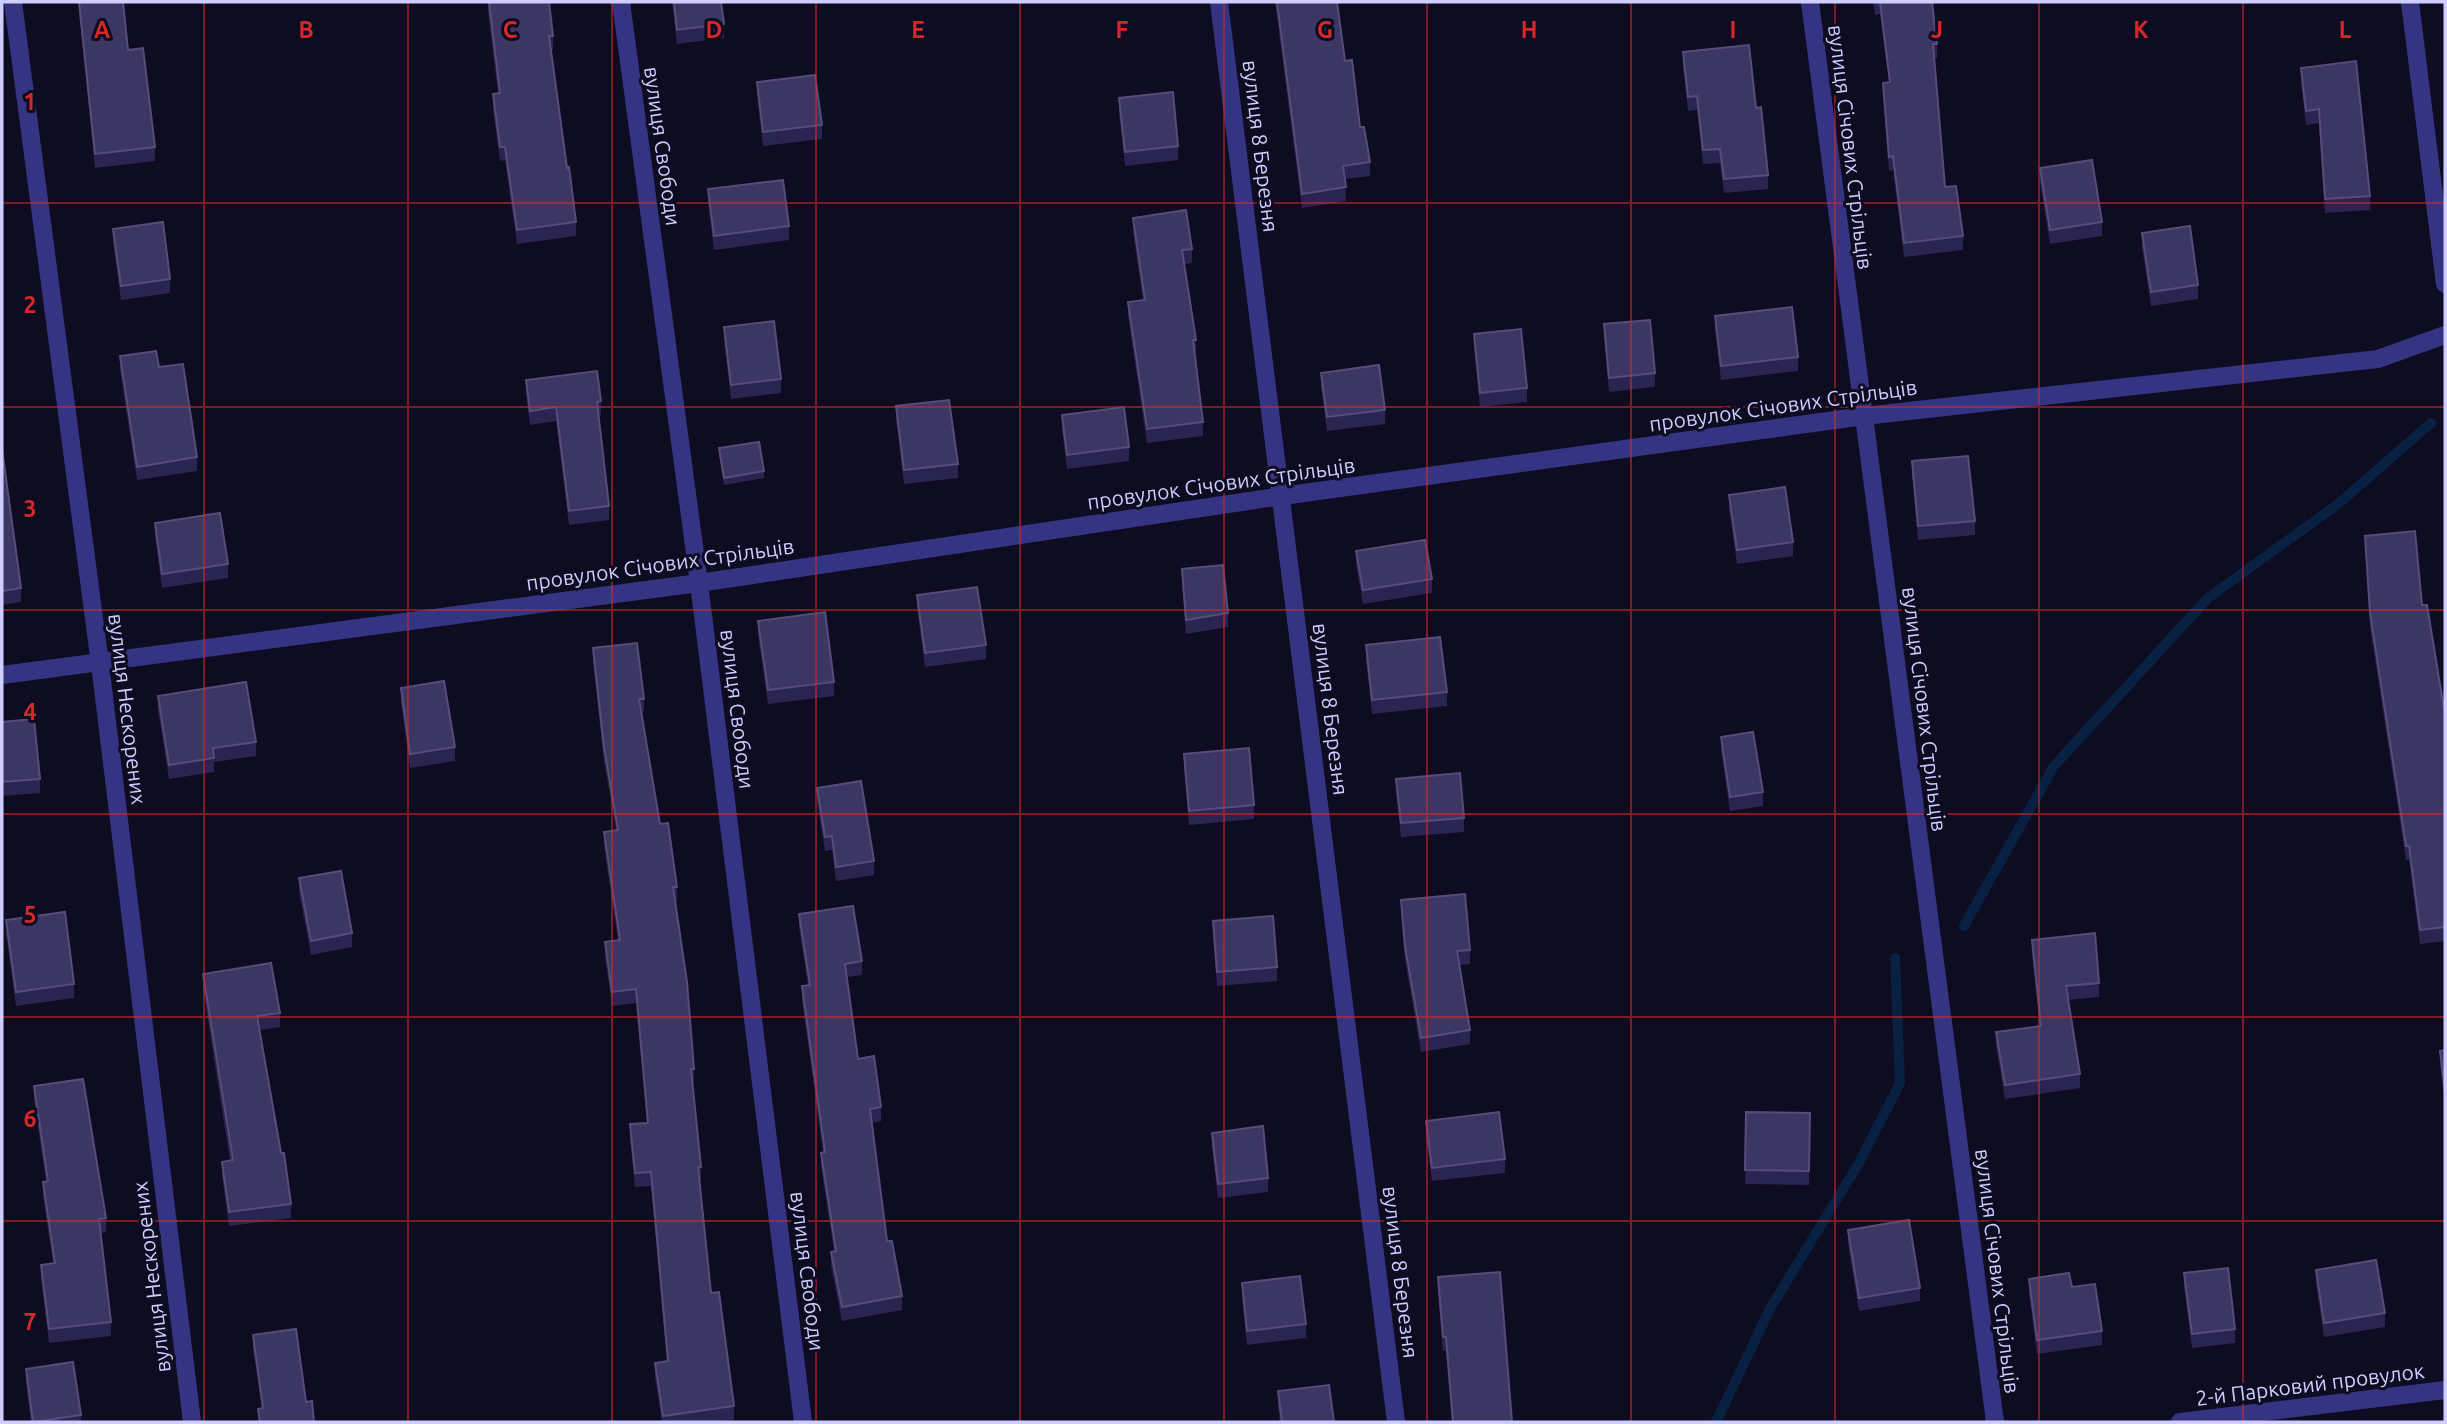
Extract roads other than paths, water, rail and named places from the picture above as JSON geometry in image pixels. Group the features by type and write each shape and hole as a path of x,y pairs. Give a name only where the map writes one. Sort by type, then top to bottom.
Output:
{"street":[{"name":"вулиця Нескорених","path":"12,2 100,664 192,1422"},
{"name":"вулиця Свободи","path":"621,2 699,583 803,1422"},
{"name":"вулиця 8 Березня","path":"1219,2 1396,1422"},
{"name":"вулиця Січових Стрільців","path":"1810,2 1995,1422"},
{"path":"2410,2 2445,284"},
{"name":"провулок Січових Стрільців","path":"2,676 699,583 1282,496 1864,416 2378,359 2445,335"},
{"name":"2-й Парковий провулок","path":"2180,1422 2445,1390"}],"waterway":[{"path":"1964,926 2054,766 2208,598 2338,504 2431,423"},
{"path":"1716,1422 1771,1307 1859,1163 1900,1083 1895,958"}]}
